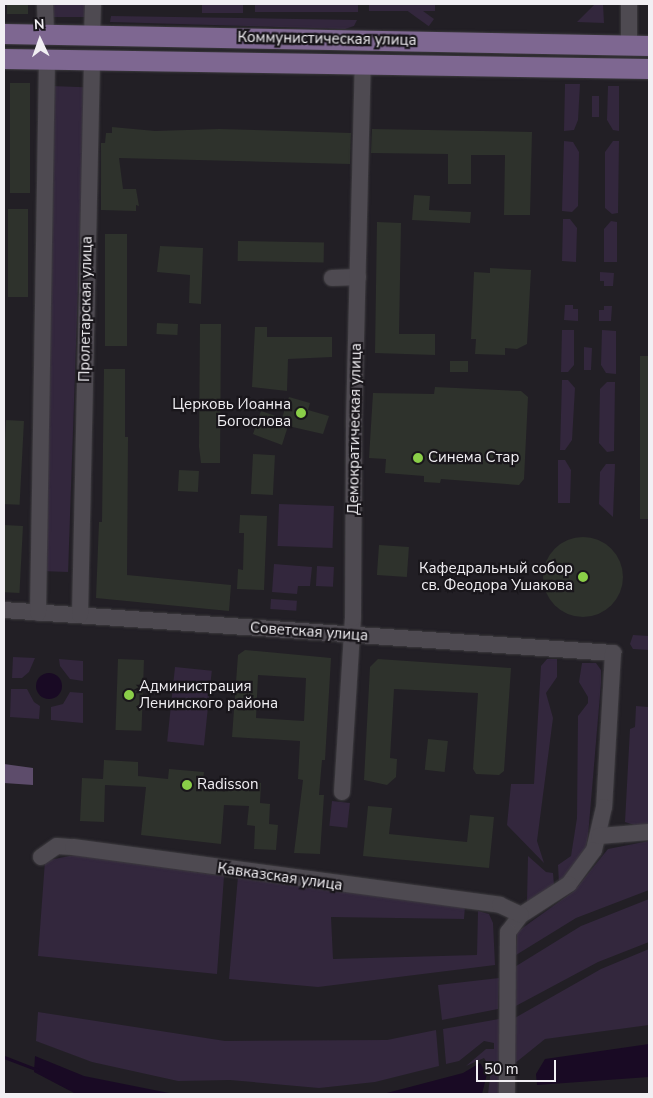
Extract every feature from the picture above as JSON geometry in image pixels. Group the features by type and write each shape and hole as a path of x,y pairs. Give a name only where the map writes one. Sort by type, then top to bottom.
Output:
{"main road":[{"name":"Коммунистическая улица","path":"4,34 649,46"},
{"path":"46,34 47,60"},
{"name":"Пролетарская улица","path":"92,35 92,60"},
{"path":"628,74 629,45"},
{"name":"Коммунистическая улица","path":"4,59 363,64 628,74 649,69"}],"street":[{"path":"45,4 46,34"},
{"name":"Пролетарская улица","path":"92,35 93,4"},
{"path":"629,4 629,45"},
{"path":"38,612 47,60"},
{"name":"Пролетарская улица","path":"80,615 92,60"},
{"name":"Демократическая улица","path":"342,792 352,635 363,64"},
{"path":"332,278 358,277"},
{"name":"Советская улица","path":"4,610 613,654 599,836"},
{"path":"507,1094 506,941 512,924 521,915 555,895 580,873 599,836 649,832"},
{"name":"Кавказская улица","path":"40,857 57,846 73,847 500,906 521,915"}],"shaded area":[{"path":"53,4 87,4 87,17 53,17"},
{"path":"202,4 243,4 243,13 202,13"},
{"path":"255,4 358,4 358,12 255,12"},
{"path":"369,4 435,4 435,11 369,11"},
{"path":"398,4 413,4 434,19 429,26"},
{"path":"595,4 603,4 604,23 577,22"},
{"path":"111,16 357,20 354,26 345,29 110,22"},
{"path":"565,84 580,84 578,120 574,130 564,131"},
{"path":"51,86 85,87 68,572 34,571"},
{"path":"608,86 619,86 619,131 613,130 607,120"},
{"path":"592,96 599,96 599,117 592,117"},
{"path":"564,141 573,142 579,152 578,206 572,212 562,211"},
{"path":"613,141 619,141 618,213 612,214 605,208 605,152"},
{"path":"563,219 570,219 577,228 576,262 562,261"},
{"path":"611,221 617,222 617,262 604,262 604,229"},
{"path":"600,272 614,273 613,286 604,286 604,281 600,281"},
{"path":"565,305 573,305 573,309 578,309 578,321 564,320"},
{"path":"604,306 612,306 611,321 599,321 599,310 604,310"},
{"path":"562,330 574,330 574,365 568,372 561,372"},
{"path":"602,330 616,331 616,374 606,373 601,365"},
{"path":"584,347 592,348 591,370 584,370"},
{"path":"562,380 568,380 575,388 572,440 565,450 560,450"},
{"path":"607,382 615,382 614,451 607,452 599,443 600,389"},
{"path":"558,460 565,460 571,470 570,503 558,503"},
{"path":"606,464 615,464 613,517 599,504 600,472"},
{"path":"279,504 334,506 333,548 278,546"},
{"path":"274,564 312,567 310,586 298,586 297,594 272,592"},
{"path":"317,566 334,567 333,587 316,586"},
{"path":"271,599 297,601 296,611 270,609"},
{"path":"633,635 649,636 649,650 633,649 630,644"},
{"path":"13,657 35,658 29,672 22,678 12,678"},
{"path":"59,659 83,661 83,681 70,679 60,666"},
{"path":"547,659 557,659 557,677 546,693 553,718 537,841 544,863 507,825 511,784 534,784 541,666"},
{"path":"582,663 596,663 601,670 588,836 586,848 559,884 558,865 571,856 577,818 578,716 588,703 588,697 579,682"},
{"path":"175,667 212,671 204,745 167,742"},
{"path":"49,673 58,677 62,686 58,695 49,699 40,695 36,686 40,677"},
{"path":"11,689 27,689 34,702 40,706 39,719 10,717"},
{"path":"70,692 83,693 83,723 51,720 51,707 63,704"},
{"path":"636,706 648,707 649,720 649,826 640,827 625,822 630,729 635,727"},
{"path":"4,764 33,768 33,785 4,783"},
{"path":"332,801 350,803 347,828 329,826"},
{"path":"649,841 649,890 576,918 516,955 517,932 574,891 608,849"},
{"path":"74,855 224,876 217,974 38,956 45,861"},
{"path":"528,856 546,872 553,873 554,885 532,901 527,901"},
{"path":"238,876 465,906 464,919 331,917 333,959 477,955 478,911 489,914 493,923 495,965 318,987 229,979"},
{"path":"649,899 649,942 598,962 512,1008 513,968 581,926"},
{"path":"649,949 649,1025 545,1039 514,1064 513,1019 601,969"},
{"path":"499,978 498,1009 442,1020 438,985"},
{"path":"38,1012 225,1041 387,1040 436,1030 439,1066 375,1082 319,1088 230,1080 178,1081 92,1062 36,1041"},
{"path":"499,1019 501,1094 488,1094 491,1069 484,1058 466,1066 486,1049 494,1049 494,1043 484,1041 459,1061 446,1064 443,1029"},
{"path":"649,1044 649,1077 537,1085 536,1074 545,1059"},
{"path":"35,1056 84,1076 174,1094 76,1094 34,1072"},
{"path":"480,1063 487,1074 482,1094 383,1094 463,1073"}],"building":[{"path":"7,4 28,4 28,14 7,14"},
{"path":"10,83 30,83 30,193 10,193"},
{"path":"112,127 155,131 219,129 351,133 350,164 119,158 123,189 136,189 139,206 136,205 136,211 101,210 101,143 105,143 106,133 112,133"},
{"path":"372,129 532,132 530,215 504,215 505,155 471,155 471,184 448,184 448,154 371,153"},
{"path":"414,195 430,196 429,210 471,212 470,223 412,220"},
{"path":"8,209 28,209 28,297 8,297"},
{"path":"377,222 401,223 399,334 435,334 435,355 375,353"},
{"path":"105,234 127,234 127,346 105,346"},
{"path":"238,241 324,243 324,262 238,261"},
{"path":"160,246 203,248 201,304 189,303 190,275 157,272"},
{"path":"490,268 531,270 527,344 517,349 505,348 505,355 475,354 476,339 471,339 474,272 490,273"},
{"path":"157,323 178,324 177,335 156,334"},
{"path":"200,324 221,324 220,463 201,463 199,447"},
{"path":"255,327 267,327 267,337 332,337 332,357 288,359 287,391 252,387"},
{"path":"640,356 649,356 649,519 640,519"},
{"path":"450,361 468,361 468,372 450,372"},
{"path":"104,369 125,369 125,437 128,437 127,575 231,585 229,611 96,598 99,522 102,522"},
{"path":"435,387 521,391 528,397 524,479 519,485 441,479 440,483 424,482 424,476 385,473 386,459 369,458 373,393 434,394"},
{"path":"289,397 310,403 308,410 329,416 323,434 288,426 282,445 253,434 261,411 282,418"},
{"path":"6,420 24,421 20,505 4,504"},
{"path":"253,454 275,455 273,495 251,494"},
{"path":"179,470 199,471 198,492 178,491"},
{"path":"240,515 267,516 264,590 237,589 238,569 243,570 244,533 239,533"},
{"path":"4,525 23,526 19,593 4,592"},
{"name":"Кафедральный собор св. Феодора Ушакова","path":"583,537 598,540 611,549 620,562 623,577 620,592 611,605 598,614 583,617 568,614 555,605 546,592 543,577 546,562 555,549 568,540"},
{"path":"379,545 409,547 407,577 377,575"},
{"path":"245,650 331,658 325,760 322,760 319,795 324,795 320,854 294,853 303,780 298,779 300,741 232,737 238,655","holes":["258,675 306,678 304,721 256,718"]},
{"name":"Администрация Ленинского района","path":"118,659 144,660 142,731 116,730"},
{"path":"378,659 511,668 504,771 499,775 476,774 473,769 478,693 394,689 390,758 397,759 396,777 387,785 364,780 370,667"},
{"path":"428,739 448,741 445,772 425,770"},
{"path":"104,760 138,762 138,776 168,779 169,769 204,772 203,781 261,783 260,803 270,804 269,824 278,825 276,850 254,849 255,826 247,825 249,806 224,805 221,844 141,835 146,787 105,785 104,822 80,821 82,778 103,779"},
{"path":"368,806 392,808 389,834 467,842 470,815 494,817 489,868 363,856"}],"waterway":[{"path":"4,1057 38,1070"}],"place":[{"name":"Церковь Иоанна Богослова","path":"301,413"},
{"name":"Синема Стар","path":"418,458"},
{"name":"Кафедральный собор св. Феодора Ушакова","path":"583,577"},
{"name":"Администрация Ленинского района","path":"129,695"},
{"name":"Radisson","path":"187,785"}]}
